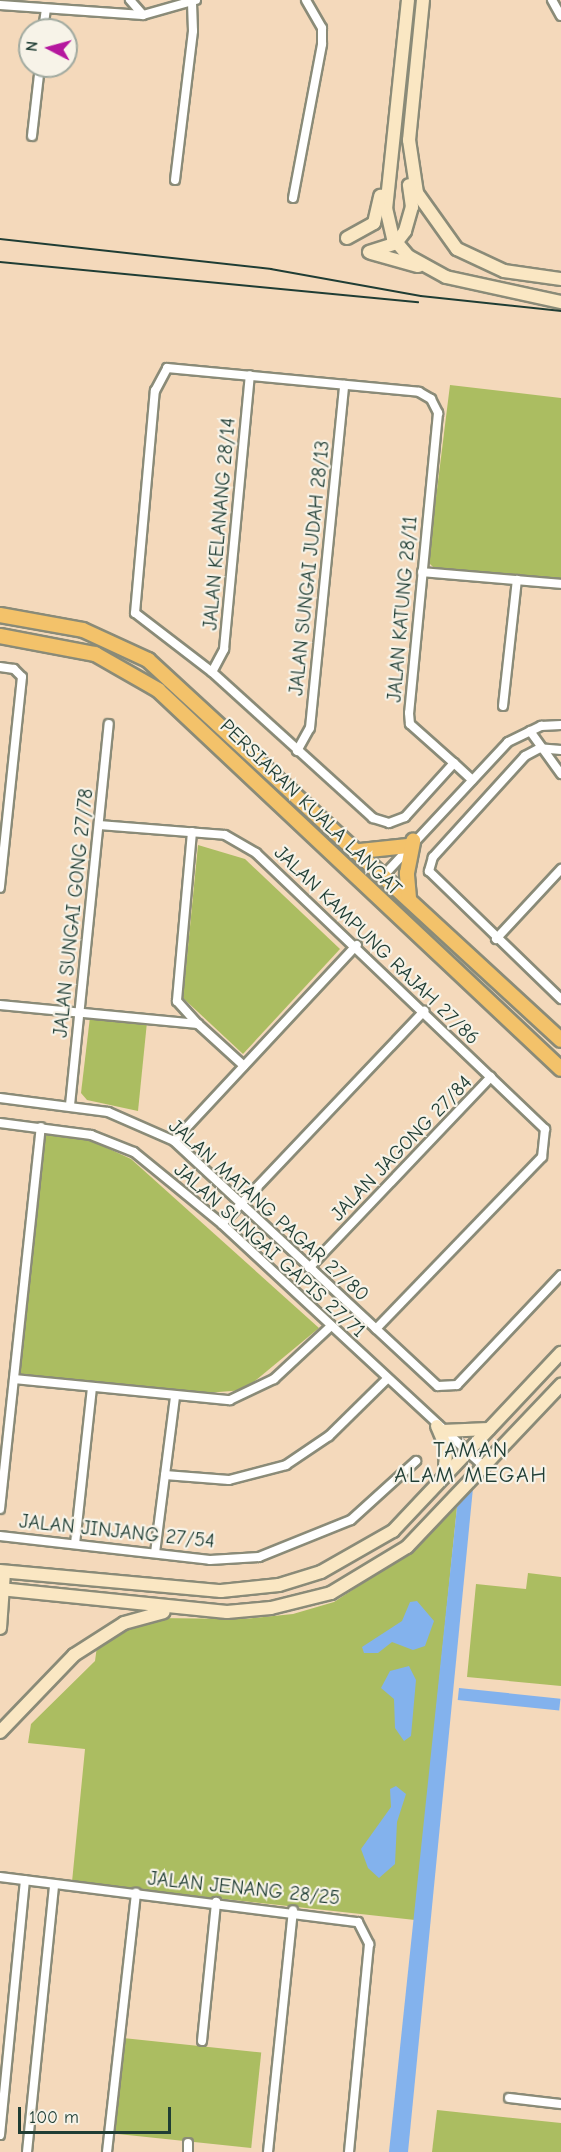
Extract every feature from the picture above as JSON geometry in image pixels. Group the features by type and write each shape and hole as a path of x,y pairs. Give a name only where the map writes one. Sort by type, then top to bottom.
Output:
{"main road":[{"path":"408,0 386,208 396,243 425,267"},
{"path":"423,0 405,165 411,215 396,243 369,252 425,267 474,285 561,302"},
{"path":"409,140 417,193 457,249 504,271 561,279"},
{"path":"347,238 376,218 391,145"},
{"name":"PERSIARAN KUALA LANGAT","path":"0,615 84,630 148,660 385,874 561,1040"},
{"name":"PERSIARAN KUALA LANGAT","path":"0,636 75,648 135,674 177,705 561,1069"},
{"path":"321,843 358,869 385,874 384,891 411,929"},
{"path":"360,851 411,844 407,873 409,897"},
{"path":"0,1628 2,1571 221,1591 279,1586 370,1547 445,1477 561,1353"},
{"path":"0,1732 53,1674 99,1636 148,1614 180,1610 271,1608 331,1593 407,1547 561,1385"},
{"path":"445,1477 447,1455 439,1428 489,1429"},
{"path":"2,1589 180,1610"}],"street":[{"path":"130,0 143,15"},
{"path":"293,198 322,44 322,28 306,0"},
{"path":"552,0 561,16"},
{"path":"0,5 143,15 194,1 194,31 174,180"},
{"path":"45,18 46,9"},
{"path":"32,136 39,78"},
{"path":"344,385 175,367 160,374 155,391 133,604 140,619 212,672 365,814 389,823 405,817 454,763"},
{"name":"JALAN KELANANG 28/14","path":"212,672 224,649 250,375"},
{"name":"JALAN KATUNG 28/11","path":"344,385 419,392 431,399 438,413 410,724 472,780"},
{"name":"JALAN SUNGAI JUDAH 28/13","path":"297,751 310,728 344,385"},
{"path":"422,572 561,584"},
{"path":"503,706 517,580"},
{"path":"0,667 14,669 22,677 0,888"},
{"name":"JALAN SUNGAI GONG 27/78","path":"70,1105 109,724"},
{"path":"385,874 508,742 530,731 561,725"},
{"path":"530,731 540,748 561,774"},
{"path":"561,750 540,748 525,756 433,856 429,871 496,939 561,999"},
{"name":"JALAN KAMPUNG RAJAH 27/86","path":"99,825 225,835 256,853 357,945 545,1129 542,1157 376,1329"},
{"path":"192,832 177,1001 198,1024 244,1066"},
{"path":"496,939 561,869"},
{"path":"174,1141 357,945"},
{"path":"0,1005 198,1024"},
{"path":"222,1224 243,1205 424,1011"},
{"name":"JALAN JAGONG 27/84","path":"309,1268 491,1077"},
{"name":"JALAN MATANG PAGAR 27/80","path":"0,1098 70,1105 129,1118 174,1141 431,1381 457,1385 561,1275"},
{"name":"JALAN SUNGAI GAPIS 27/71","path":"0,1123 91,1135 134,1152 222,1224 439,1428 484,1467"},
{"path":"0,1509 41,1127"},
{"path":"14,1379 205,1401 250,1394 331,1326"},
{"path":"165,1475 229,1480 286,1465 329,1436 387,1379"},
{"path":"75,1544 92,1388"},
{"path":"155,1553 175,1396"},
{"name":"JALAN JINJANG 27/54","path":"0,1536 210,1560 259,1557 302,1544 351,1520 416,1461"},
{"name":"JALAN JENANG 28/25","path":"0,1877 353,1918 367,1936 349,2152"},
{"path":"0,2135 25,1880"},
{"path":"27,2152 54,1884"},
{"path":"107,2152 136,1893"},
{"path":"202,2042 216,1902"},
{"path":"268,2152 293,1910"},
{"path":"509,2098 561,2104"}],"green space":[{"path":"450,385 561,398 561,580 434,568 428,562"},
{"path":"198,845 245,859 340,949 243,1054 183,998"},
{"path":"90,1017 147,1022 138,1111 87,1100 81,1093"},
{"path":"44,1134 90,1140 131,1159 319,1328 244,1390 206,1393 20,1375"},
{"path":"457,1507 415,1920 72,1882 85,1749 28,1743 31,1724 95,1661 97,1646 125,1628 155,1618 244,1619 293,1614 334,1602 412,1551"},
{"path":"528,1573 561,1577 561,1686 467,1677 476,1584 526,1589"},
{"path":"123,2038 261,2053 251,2148 113,2133"},
{"path":"437,2110 561,2123 561,2152 432,2152"}],"water":[{"path":"473,1488 408,2152 389,2152 457,1507"},
{"path":"417,1601 434,1621 425,1646 413,1650 392,1642 378,1653 364,1653 362,1647 402,1621 410,1602"},
{"path":"409,1666 416,1680 411,1736 404,1741 395,1728 394,1699 381,1688 390,1671"},
{"path":"459,1688 560,1699 559,1711 458,1700"},
{"path":"396,1786 406,1794 397,1822 395,1864 379,1878 368,1868 361,1849 391,1807 390,1789"}],"tram line":[{"path":"0,239 271,269 421,296 561,311"},
{"path":"0,262 418,302"}],"district":[{"name":"TAMAN ALAM MEGAH","path":"471,1462"}]}
